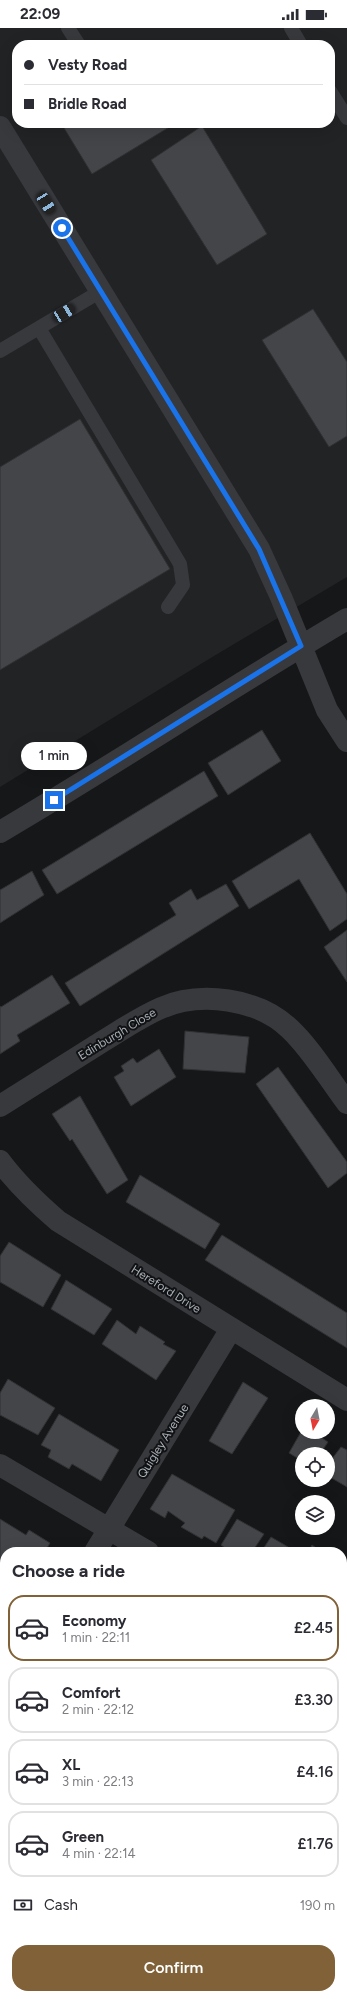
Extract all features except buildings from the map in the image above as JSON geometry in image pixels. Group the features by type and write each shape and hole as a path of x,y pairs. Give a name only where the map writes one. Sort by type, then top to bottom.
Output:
{"street":[{"path":"0,127 259,549 327,710 347,740"},
{"path":"0,832 68,792 301,646 347,619"},
{"name":"Edinburgh Close","path":"0,1106 137,1020 162,1008 201,999 236,1003 257,1009 277,1019 290,1028 302,1041 347,1104"},
{"name":"Hereford Drive","path":"0,1160 14,1180 30,1198 58,1221 347,1400"},
{"name":"Quigley Avenue","path":"98,1547 231,1329"},
{"path":"0,1465 139,1547"}],"lane":[{"path":"68,28 76,40"},
{"path":"291,28 298,40"},
{"path":"335,99 347,118"},
{"path":"0,351 101,291"},
{"path":"39,328 180,564 183,585 168,607"}],"shaded area":[{"path":"0,28 347,28 347,577 209,659 0,787"}],"route":[{"path":"54,800 229,689 301,646 259,549 62,228"}]}
